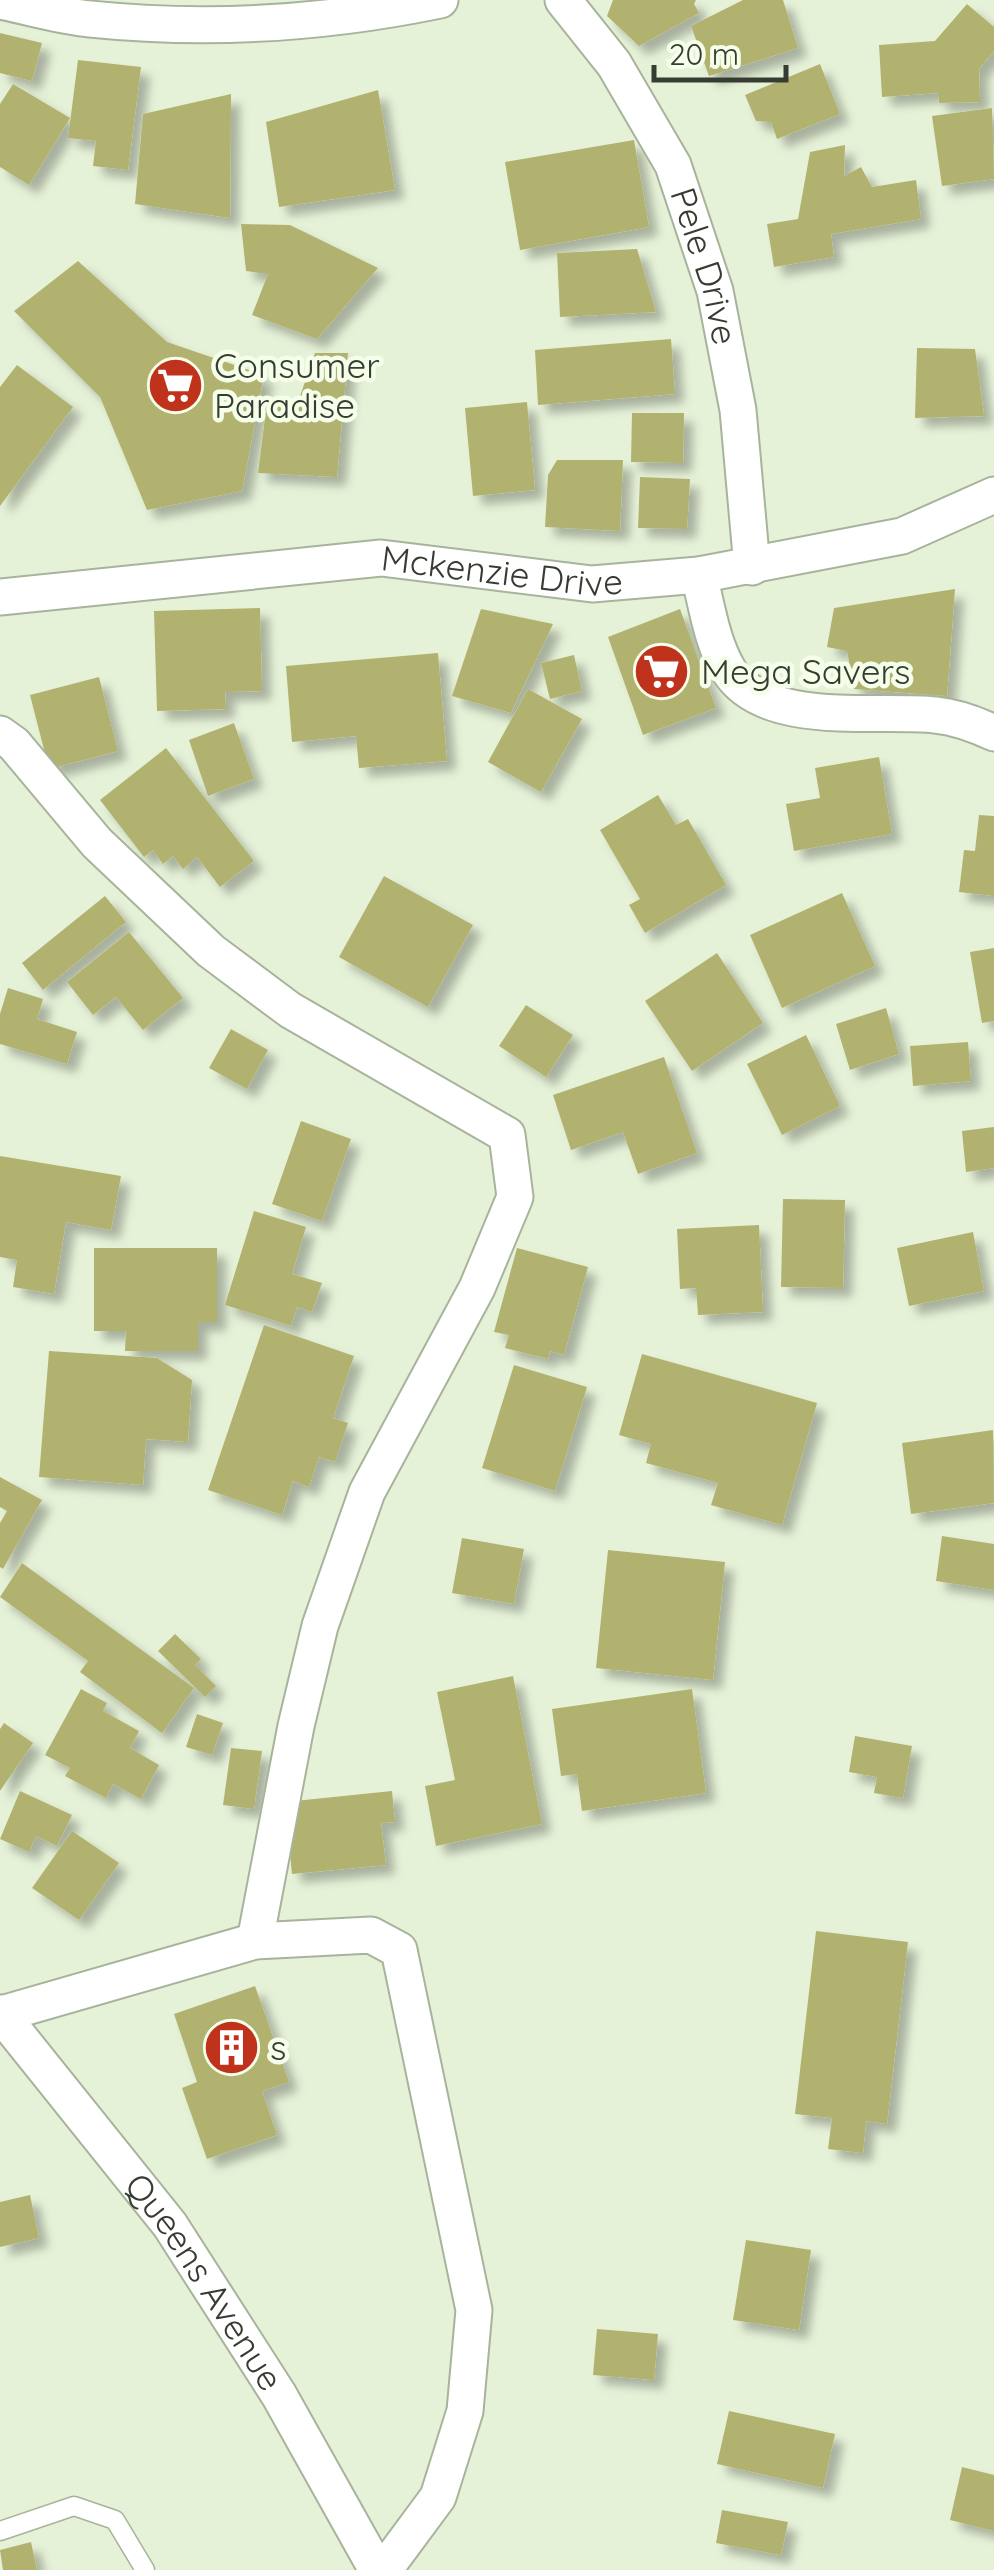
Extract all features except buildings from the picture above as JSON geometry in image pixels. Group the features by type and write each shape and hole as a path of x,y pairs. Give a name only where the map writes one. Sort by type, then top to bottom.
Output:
{"street":[{"path":"0,1 87,18 219,27 364,16 440,0"},
{"name":"Pele Drive","path":"564,0 614,64 673,165 715,291 738,410 752,567"},
{"name":"Mckenzie Drive","path":"0,597 382,558 592,584 699,575 902,536 994,494"},
{"path":"699,575 718,650 731,674 750,694 776,706 803,710 937,715 973,723 994,733"},
{"path":"0,734 14,744 97,844 210,951 290,1010 506,1135 515,1197 477,1288 367,1492 320,1626 296,1726 255,1941"},
{"path":"1,2013 255,1941 371,1935 398,1950 474,2310 465,2411 438,2497 380,2570"},
{"name":"Queens Avenue","path":"1,2013 170,2225 279,2395 380,2570"}],"lane":[{"path":"0,2530 74,2506 115,2520 145,2570"}],"place":[{"name":"Consumer Paradise","path":"175,386"},
{"name":"Mega Savers","path":"662,672"},
{"name":"s","path":"231,2048"}]}
